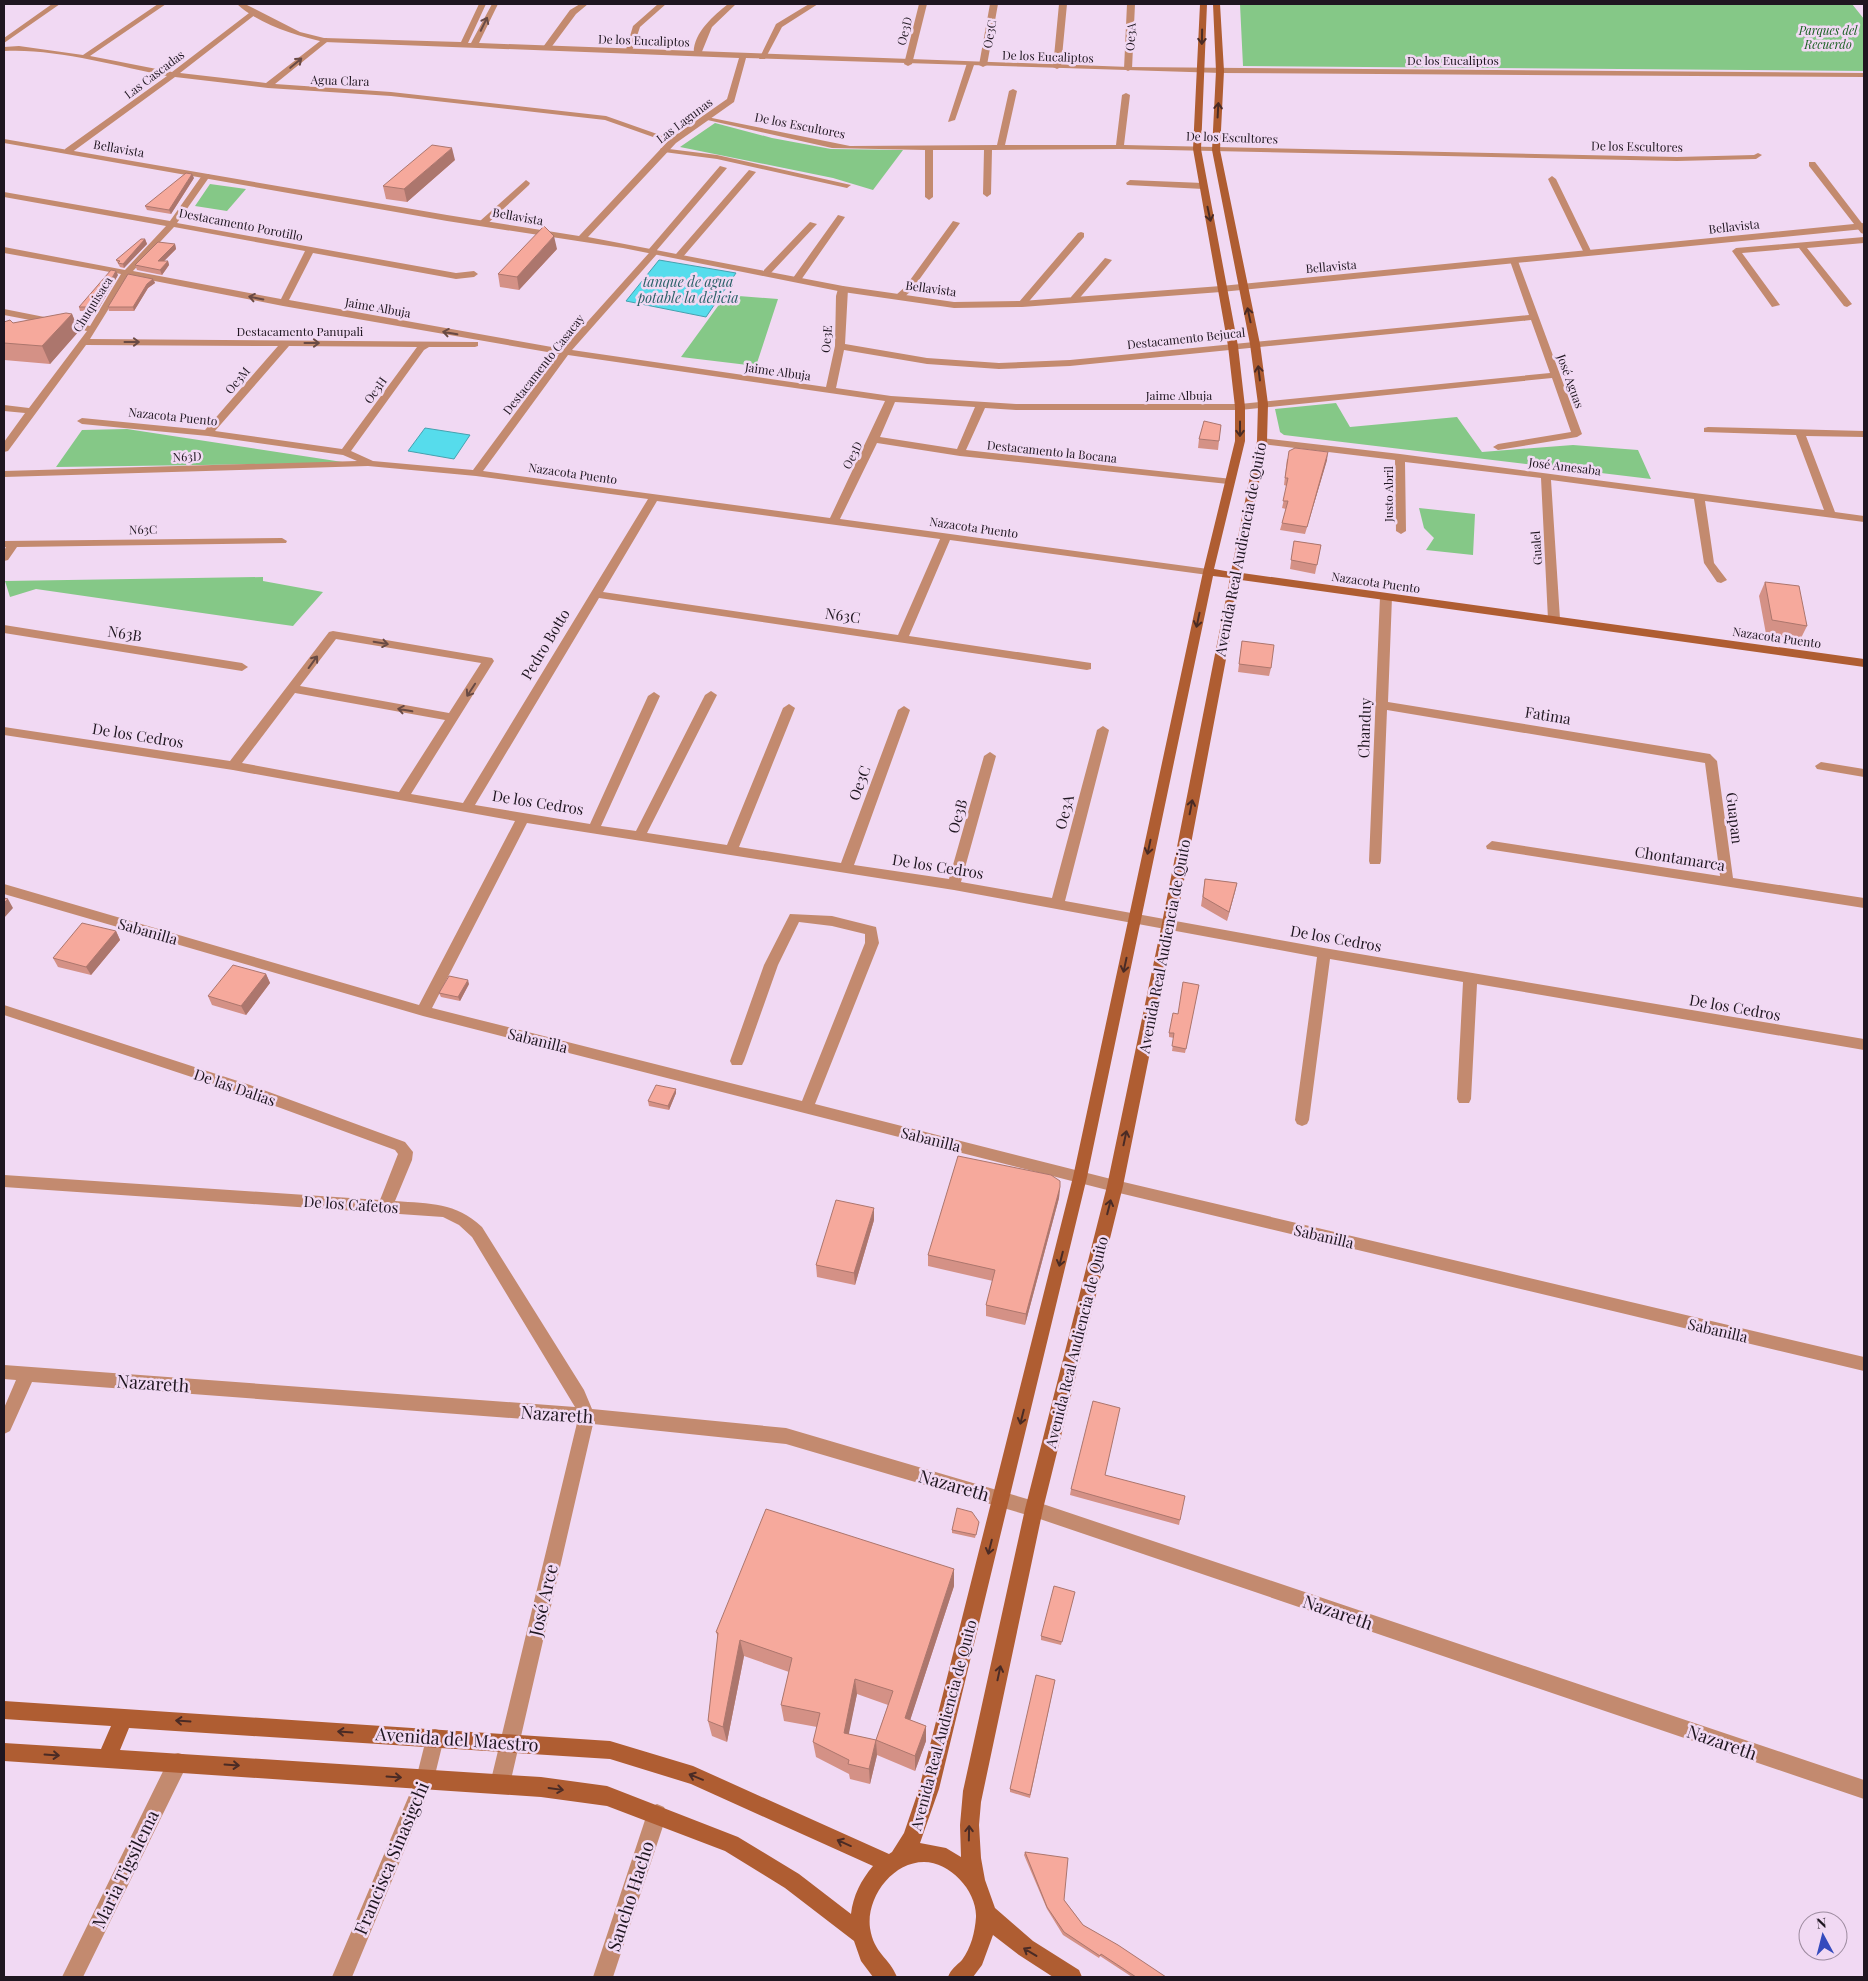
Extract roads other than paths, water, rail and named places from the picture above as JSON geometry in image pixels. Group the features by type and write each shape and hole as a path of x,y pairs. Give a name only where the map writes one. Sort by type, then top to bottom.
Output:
{"main road":[{"name":"Avenida Real Audiencia de Quito","path":"861,1934 863,1901 878,1873 894,1860 912,1839 929,1789 1002,1500 1080,1177 1208,572 1228,481 1240,441 1240,407 1233,346 1221,289 1197,149 1202,71 1203,4"},
{"name":"Avenida Real Audiencia de Quito","path":"975,1881 970,1859 970,1811 1034,1510 1115,1186 1169,924 1262,441 1263,404 1256,344 1216,150 1220,70 1217,4"},
{"name":"Nazacota Puento","path":"1208,572 1554,619 1864,664"},
{"name":"Avenida del Maestro","path":"4,1710 610,1750 693,1775 894,1860"},
{"path":"107,1758 124,1717"},
{"path":"4,1752 500,1784 607,1796 731,1844 792,1881 861,1934 872,1970 887,1977"},
{"path":"894,1860 921,1853 941,1854 960,1865 975,1881 982,1896 986,1913 985,1935 977,1956 964,1976"},
{"path":"986,1913 1000,1929 1022,1947 1072,1977"}],"street":[{"path":"4,41 56,4"},
{"path":"84,57 162,4"},
{"name":"De los Eucaliptos","path":"241,4 298,34 324,40 547,47 908,64 1202,71 1864,75"},
{"path":"464,44 483,4"},
{"path":"474,45 495,4"},
{"path":"547,47 573,12 584,4"},
{"path":"628,51 637,26 662,4"},
{"path":"697,54 701,36 709,25 732,4"},
{"path":"762,57 779,26 814,4"},
{"name":"Oe3D","path":"908,64 923,4"},
{"name":"Oe3C","path":"984,65 994,4"},
{"path":"1058,67 1063,4"},
{"name":"Oe3A","path":"1128,69 1131,4"},
{"name":"Las Cascadas","path":"68,151 173,75 253,12"},
{"path":"268,86 324,40"},
{"name":"Agua Clara","path":"4,49 19,48 84,57 173,75 268,86 391,94 606,118 673,141"},
{"name":"Las Lagunas","path":"582,238 673,141 731,100 743,56"},
{"path":"951,120 970,65"},
{"path":"1001,146 1013,91"},
{"path":"1120,147 1126,95"},
{"name":"De los Escultores","path":"706,119 832,146 1120,147 1677,159 1756,157 1758,155"},
{"name":"Bellavista","path":"4,141 483,223 582,238 798,278 843,289 954,305 1022,304 1221,289 1863,228"},
{"path":"929,146 929,196"},
{"path":"987,194 988,146"},
{"path":"664,150 717,157 847,185"},
{"path":"1812,164 1863,228"},
{"name":"Destacamento Casacay","path":"476,473 565,352 723,168"},
{"path":"679,256 752,172"},
{"name":"Chuquisaca","path":"4,448 84,342 126,274 173,223 206,176"},
{"path":"1552,179 1588,253"},
{"path":"1130,182 1203,186"},
{"path":"483,223 526,183"},
{"name":"Destacamento Porotillo","path":"4,194 173,223 456,276 474,274"},
{"path":"798,278 841,217"},
{"path":"899,297 908,289 956,222"},
{"path":"767,272 813,224"},
{"path":"1022,304 1081,235"},
{"path":"1775,305 1736,251 1864,240"},
{"path":"1800,244 1847,304"},
{"name":"Jaime Albuja","path":"4,250 516,345 891,399 1026,407 1240,407 1556,375"},
{"path":"283,303 310,250"},
{"path":"1074,299 1108,260"},
{"name":"José Aguas","path":"1498,447 1577,434 1536,317 1514,261"},
{"name":"Oe3E","path":"830,391 840,346 843,289"},
{"path":"4,312 93,329"},
{"name":"Destacamento Bejucal","path":"840,346 927,361 999,366 1070,363 1536,317"},
{"name":"Destacamento Panupali","path":"84,342 516,345"},
{"name":"Oe3M","path":"208,432 286,343"},
{"name":"Oe3H","path":"345,452 421,348 428,344"},
{"name":"Oe3D","path":"833,522 874,439 891,399"},
{"path":"960,453 981,405"},
{"path":"4,408 31,411"},
{"name":"Nazacota Puento","path":"82,421 208,432 345,452 371,464 476,473 653,499 1208,572"},
{"path":"1708,430 1864,434"},
{"path":"1800,433 1831,515"},
{"name":"Destacamento la Bocana","path":"874,439 960,453 1228,481"},
{"name":"José Amesaba","path":"1262,441 1699,496 1864,520"},
{"name":"Justo Abril","path":"1400,457 1401,531"},
{"name":"N63D","path":"4,474 371,464"},
{"name":"Gualel","path":"1546,476 1554,619"},
{"path":"1699,496 1709,563 1721,580"},
{"name":"Pedro Botto","path":"467,807 653,499"},
{"path":"902,639 946,538"},
{"name":"N63C","path":"9,544 282,542"},
{"path":"4,558 9,544"},
{"name":"N63C","path":"594,594 1087,666"},
{"name":"Chanduy","path":"1375,861 1386,597"},
{"name":"N63B","path":"4,629 242,667"},
{"path":"233,766 335,635 488,661 403,796"},
{"path":"293,689 453,718"},
{"path":"639,836 711,695"},
{"path":"594,828 654,696"},
{"name":"Fatima","path":"1381,705 1709,758"},
{"path":"731,850 789,708"},
{"name":"Oe3C","path":"846,868 904,710"},
{"name":"Oe3A","path":"1058,902 1103,730"},
{"name":"De los Cedros","path":"4,731 233,766 523,818 1058,902 1324,953 1864,1045"},
{"name":"Oe3B","path":"954,885 990,756"},
{"name":"Guapan","path":"1709,758 1727,882"},
{"path":"1821,766 1864,773"},
{"path":"423,1011 523,818"},
{"name":"Chontamarca","path":"1492,846 1864,903"},
{"name":"Sabanilla","path":"4,889 423,1011 1115,1186 1864,1364"},
{"path":"737,1061 771,965 795,917 832,921 870,931 872,943 806,1108"},
{"path":"1302,1120 1324,953"},
{"path":"1464,1099 1470,978"},
{"name":"De las Dalias","path":"4,1010 244,1090 400,1146 406,1152 405,1160 385,1207"},
{"name":"De los Cafetos","path":"4,1181 444,1211 464,1220 477,1232 578,1395 587,1416"},
{"name":"Nazareth","path":"4,1372 587,1416 786,1436 1034,1510 1864,1790"},
{"path":"4,1426 27,1374"},
{"name":"José Arce","path":"500,1784 587,1416"},
{"name":"Francisca Sinasigchi","path":"342,1977 425,1779 435,1738"},
{"name":"Maria Tigsilema","path":"72,1977 178,1762"},
{"name":"Sancho Hacho","path":"603,1977 657,1814"}],"water":[{"name":"tanque de agua potable la delicia","path":"659,260 736,273 706,317 626,301"},
{"path":"425,428 470,435 454,459 408,451"}],"park label":[{"name":"Parques del Recuerdo","path":"1828,37"}]}
